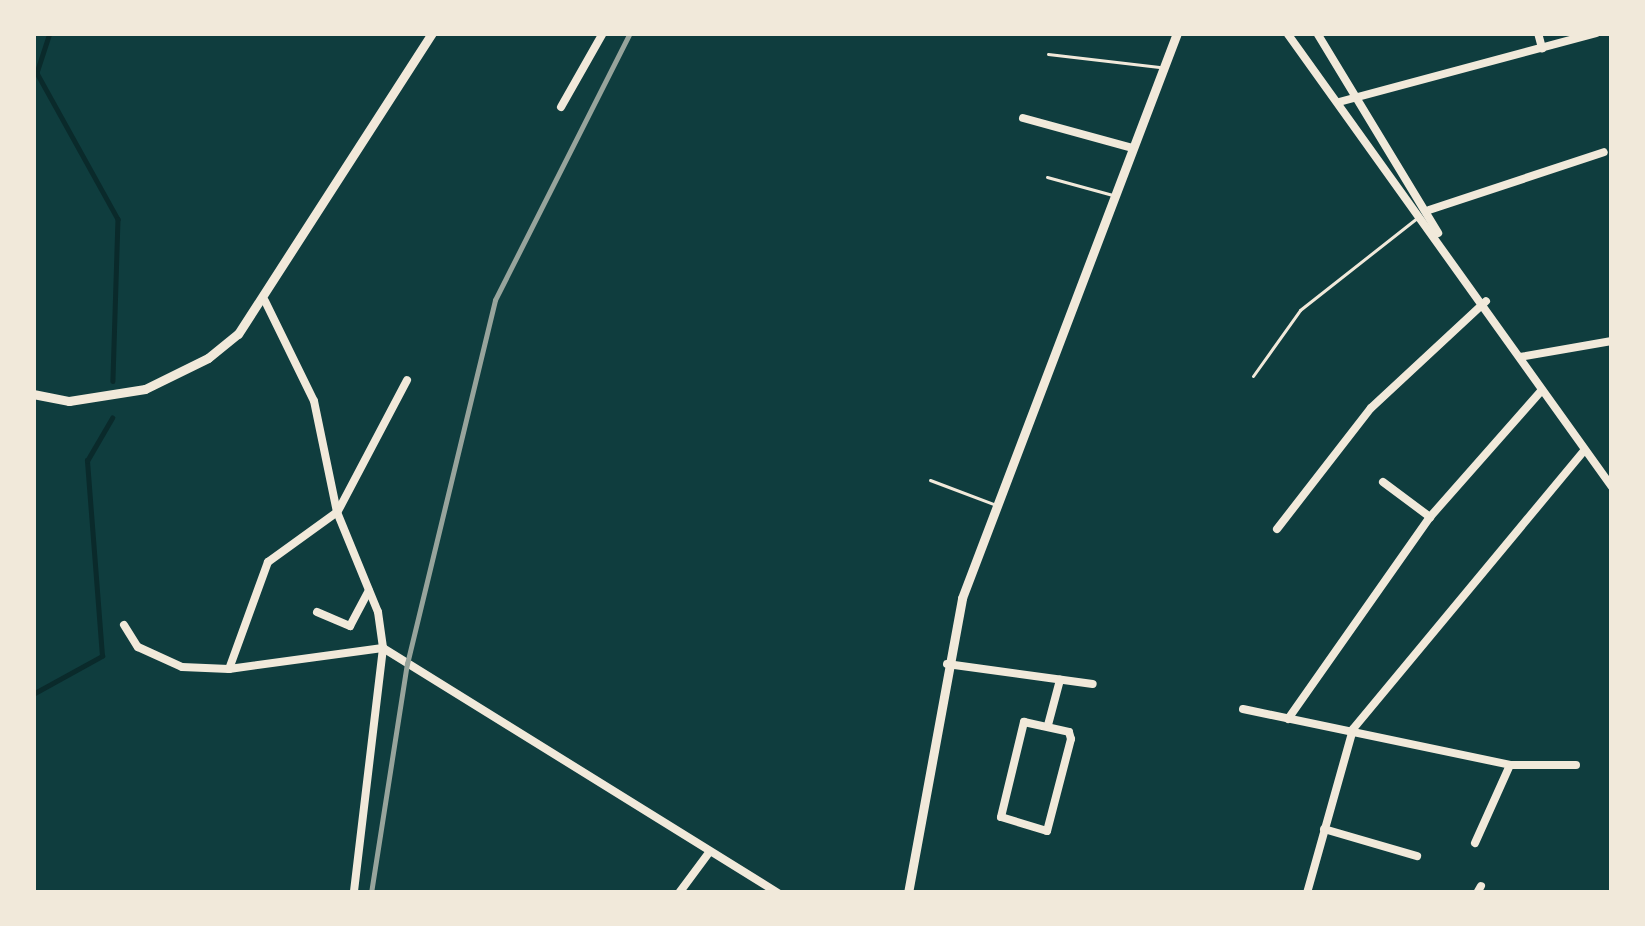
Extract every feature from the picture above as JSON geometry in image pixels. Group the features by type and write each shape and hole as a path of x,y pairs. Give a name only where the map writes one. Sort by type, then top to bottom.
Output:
{"main road":[{"path":"33,394 69,401 177,376 238,334 289,264 432,33"},
{"path":"908,893 946,664 998,505 1177,33"}],"street":[{"path":"561,107 603,33"},
{"path":"1287,33 1419,217 1486,301 1541,391 1612,488"},
{"path":"1317,33 1430,209 1441,240"},
{"path":"1538,33 1542,48"},
{"path":"1339,102 1596,33"},
{"path":"1023,118 1133,148"},
{"path":"1419,217 1430,209 1604,152"},
{"path":"265,301 314,401 337,512 378,612 383,648 354,893"},
{"path":"1277,529 1371,408 1486,301"},
{"path":"1520,357 1612,340"},
{"path":"229,669 268,562 337,512 406,380"},
{"path":"1288,719 1430,517 1541,391"},
{"path":"1306,893 1353,728 1584,451"},
{"path":"1383,482 1430,517"},
{"path":"317,613 350,626 369,589"},
{"path":"124,625 138,647 182,667 229,669 383,648 778,893"},
{"path":"946,664 1094,683"},
{"path":"1048,725 1060,680"},
{"path":"1243,709 1353,728 1510,765 1576,766"},
{"path":"1024,722 1048,725 1071,739 1054,823 1047,831 1008,825 1001,817 1017,730 1024,722"},
{"path":"1475,843 1510,765"},
{"path":"1324,829 1417,856"},
{"path":"679,893 709,854"}],"lane":[{"path":"1048,53 1161,68"},
{"path":"1047,177 1115,196"},
{"path":"1252,376 1300,310 1419,217"},
{"path":"930,480 998,505"}],"waterway":[{"path":"50,33 37,73 118,219 113,381"},
{"path":"33,694 102,656 87,461 112,418"}],"railway":[{"path":"371,893 407,664 495,300 630,33"}]}
